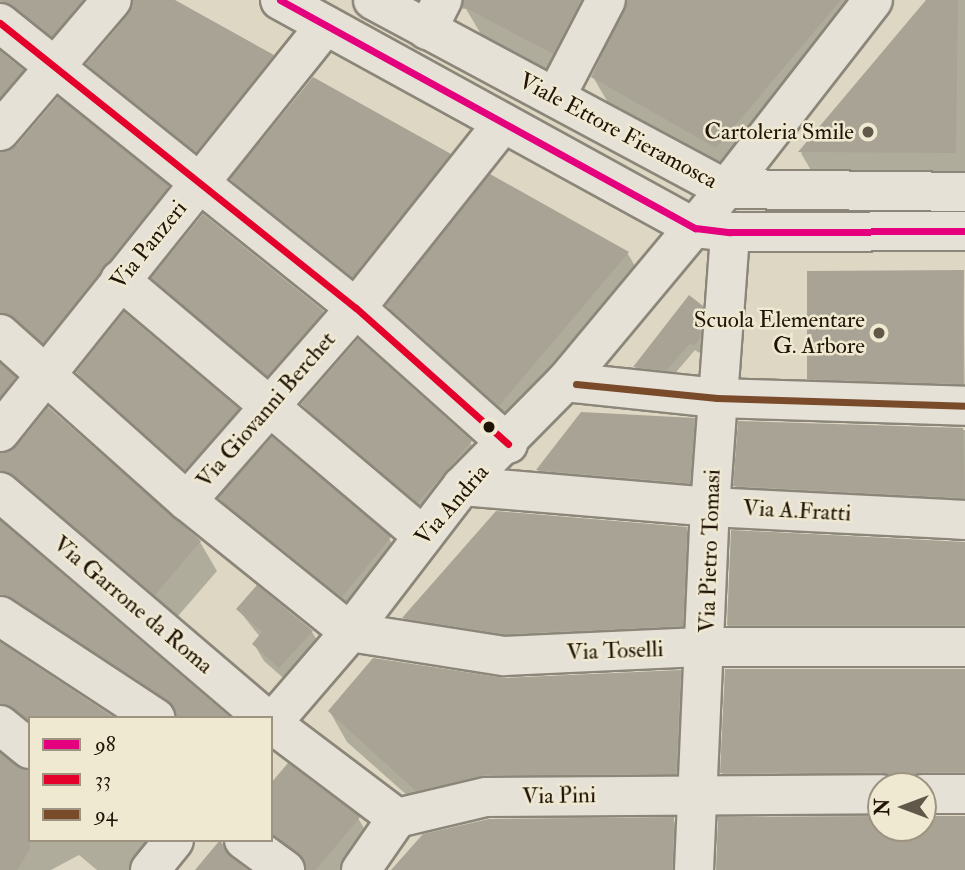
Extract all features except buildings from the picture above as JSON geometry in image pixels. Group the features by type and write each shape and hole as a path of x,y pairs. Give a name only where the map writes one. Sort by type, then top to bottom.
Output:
{"street":[{"path":"0,131 112,0"},
{"name":"Viale Ettore Fieramosca","path":"280,0 503,123 712,230 965,231"},
{"name":"Viale Ettore Fieramosca","path":"373,0 434,15 556,96 726,189 965,192"},
{"path":"556,96 606,0"},
{"name":"Via Andria","path":"273,721 350,632 462,486 508,444 712,230 726,189 873,0"},
{"path":"0,23 356,308 508,444"},
{"name":"Via Panzeri","path":"0,432 326,25"},
{"name":"Via Giovanni Berchet","path":"187,501 356,308 503,123"},
{"name":"Via Pietro Tomasi","path":"694,870 700,794 710,507 717,398 712,230"},
{"path":"120,280 423,536"},
{"path":"0,334 45,378 187,501 350,632"},
{"path":"565,383 717,398 965,407"},
{"name":"Via A.Fratti","path":"462,486 710,507 965,520"},
{"name":"Via Garrone da Roma","path":"0,492 263,716"},
{"path":"0,616 152,716"},
{"name":"Via Toselli","path":"350,632 504,656 706,647 965,647"},
{"path":"0,725 28,746"},
{"path":"273,725 397,818 361,870"},
{"name":"Via Pini","path":"397,818 486,797 867,794"},
{"path":"937,794 965,794"},
{"path":"247,842 285,870"}],"transit line":[{"name":"98","path":"280,0 695,228 730,232 965,231"},
{"name":"33","path":"0,23 356,308 508,444"},
{"name":"94","path":"576,384 717,398 965,406"}],"place":[{"name":"Cartoleria Smile","path":"868,132"},
{"name":"Scuola Elementare G. Arbore","path":"879,333"}]}
